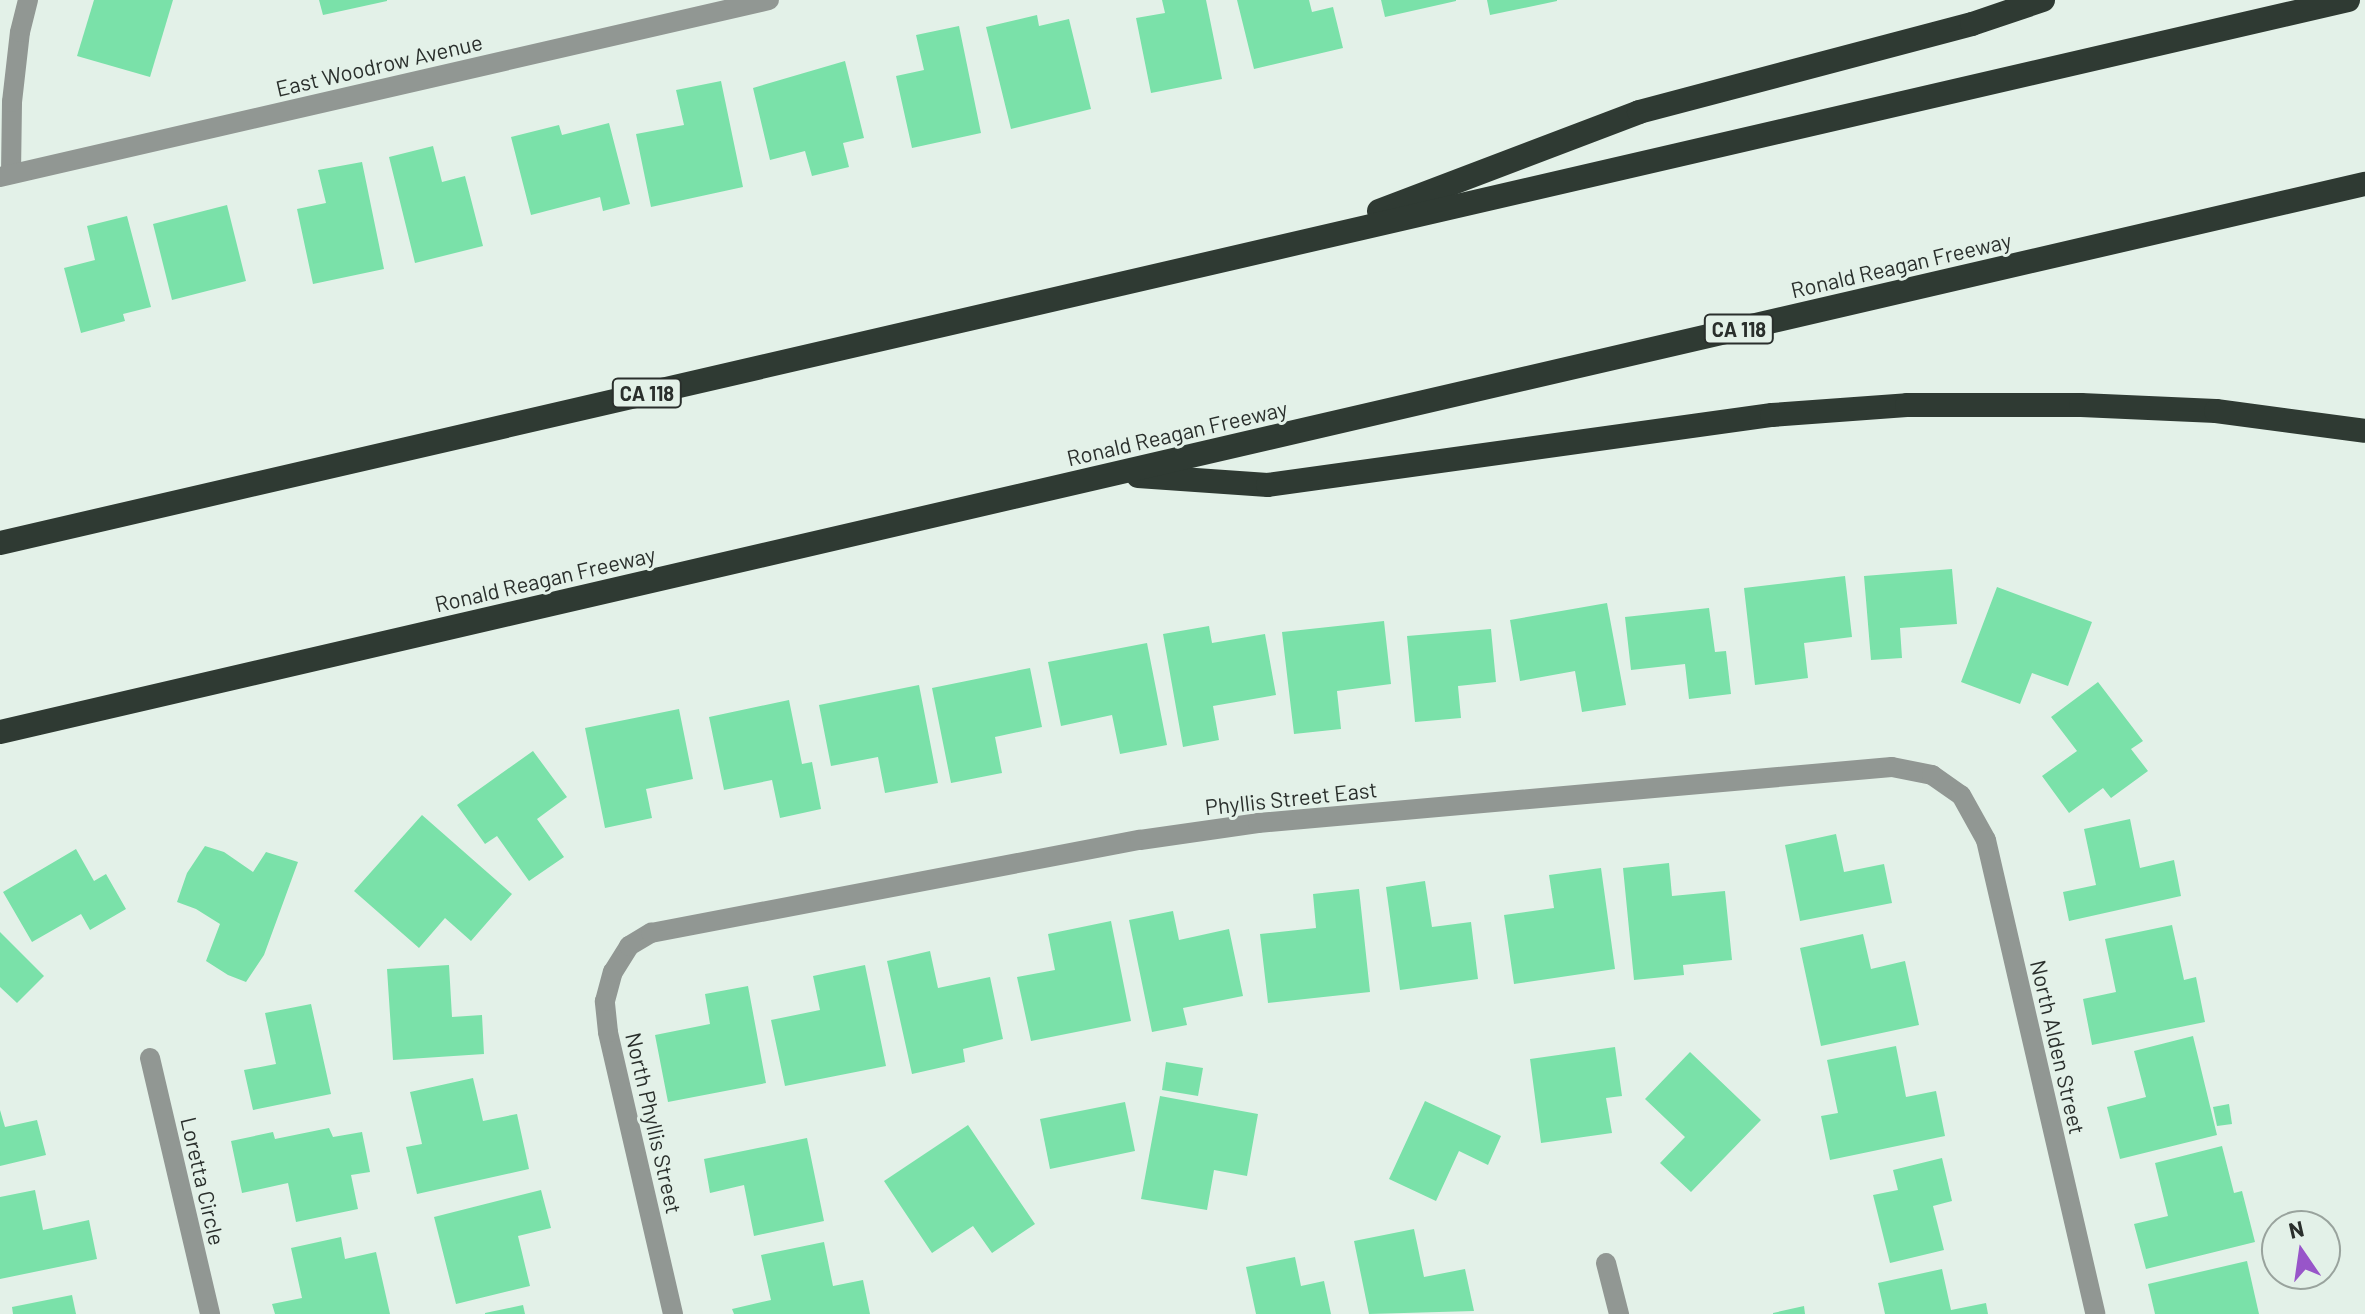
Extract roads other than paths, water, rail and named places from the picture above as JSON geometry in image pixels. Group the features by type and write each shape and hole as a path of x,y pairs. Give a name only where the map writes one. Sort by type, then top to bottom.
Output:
{"highway":[{"path":"1294,244 1639,112 1972,24 2043,0"},
{"name":"CA 118","path":"0,543 2348,0"},
{"name":"Ronald Reagan Freeway","path":"0,732 2365,184"},
{"path":"1113,474 1268,485 1772,415 1907,405 2081,405 2216,411 2365,431"}],"street":[{"path":"6,176 12,102 28,0"},
{"name":"East Woodrow Avenue","path":"6,176 769,0"},
{"name":"Phyllis Street East","path":"629,946 651,933 1140,840 1258,823 1892,767 1932,775 1961,795"},
{"name":"North Alden Street","path":"1961,795 1986,840 2095,1314"},
{"name":"North Phyllis Street","path":"629,946 613,972 605,1001 608,1032 673,1314"},
{"name":"Loretta Circle","path":"150,1058 210,1314"},
{"path":"1606,1263 1619,1314"}]}
